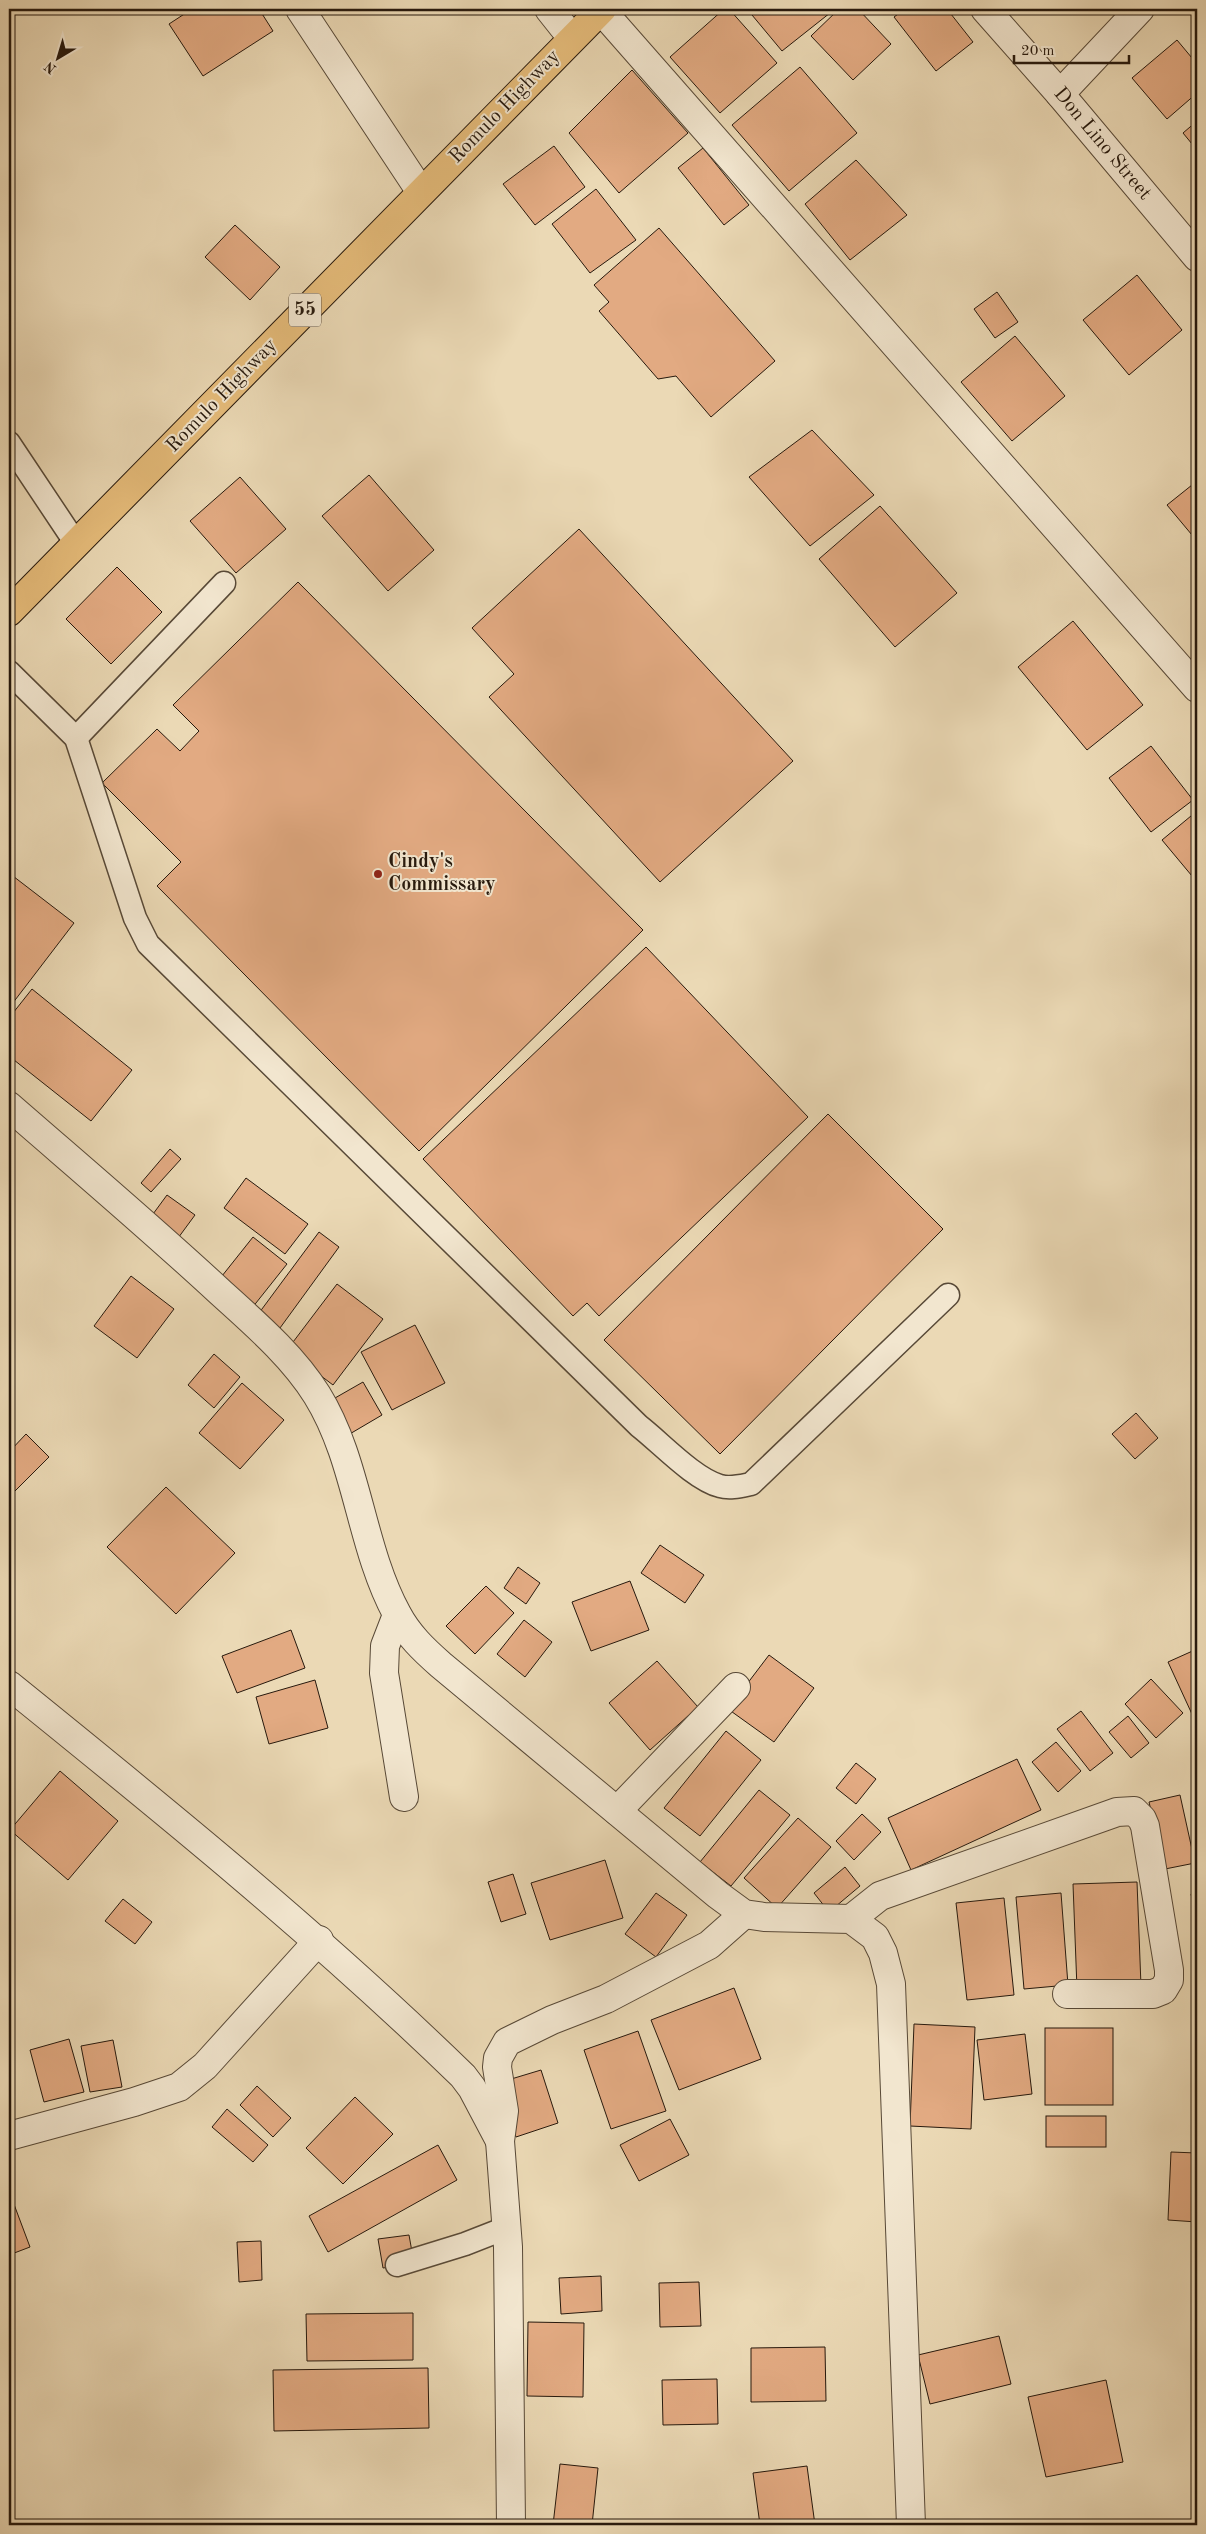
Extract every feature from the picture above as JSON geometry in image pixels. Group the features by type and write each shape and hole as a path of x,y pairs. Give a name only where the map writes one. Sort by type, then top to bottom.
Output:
{"highway":[{"name":"Romulo Highway","path":"9,612 77,545 602,9"}],"street":[{"path":"300,9 421,192"},
{"path":"549,9 572,38"},
{"path":"602,9 1197,688"},
{"name":"Don Lino Street","path":"985,9 1060,94 1197,257"},
{"path":"1060,94 1140,9"},
{"path":"9,1106 165,1240 285,1355 316,1394 335,1427 383,1584 397,1615 415,1641 441,1666 718,1895 744,1914 764,1917 851,1919 876,1937 883,1952 891,1984 911,2525"},
{"path":"397,1615 386,1646 384,1673 404,1797"},
{"path":"9,1685 162,1808 319,1940 463,2076 476,2095 500,2141"},
{"path":"617,1811 736,1688"},
{"path":"851,1919 880,1896 929,1877 1117,1812 1134,1811 1142,1819 1145,1826 1169,1970 1168,1980 1162,1990 1153,1994 1067,1994"},
{"path":"511,2525 506,2228 500,2141 504,2111 497,2067 500,2052 508,2042 552,2020 606,1998 710,1944 744,1914"},
{"path":"9,2136 134,2102 180,2087 205,2066 319,1940"}],"lane":[{"path":"9,443 77,545"},
{"path":"76,738 224,583"},
{"path":"9,672 76,738 135,918 148,944 639,1426 699,1475 720,1486 735,1487 751,1484 762,1476 948,1295"},
{"path":"397,2265 465,2244 506,2228"}],"building":[{"path":"192,9 259,9 273,31 203,76 169,24"},
{"path":"724,9 729,9 777,63 720,113 670,57"},
{"path":"747,9 835,9 782,51"},
{"path":"839,9 858,9 891,44 853,80 811,36"},
{"path":"905,9 947,9 973,42 936,71 894,17"},
{"path":"1177,40 1197,64 1197,93 1167,119 1132,78"},
{"path":"800,67 857,133 789,191 732,125"},
{"path":"632,70 688,133 619,193 569,133"},
{"path":"1197,121 1197,150 1183,133"},
{"path":"554,146 585,187 535,225 503,184"},
{"path":"703,148 749,205 724,225 678,168"},
{"path":"856,160 907,215 850,260 805,204"},
{"path":"596,189 636,240 590,273 552,224"},
{"path":"235,225 280,267 250,300 205,257"},
{"path":"659,228 775,361 711,417 676,376 658,379 599,311 609,302 594,285"},
{"path":"1137,275 1182,330 1129,375 1083,320"},
{"path":"997,292 1018,322 995,338 974,309"},
{"path":"1015,336 1065,396 1012,441 961,382"},
{"path":"812,430 874,495 810,546 749,477"},
{"path":"369,475 434,550 388,591 322,516"},
{"path":"240,477 286,529 236,573 190,521"},
{"path":"1197,481 1197,541 1167,505"},
{"path":"880,506 957,593 895,647 819,559"},
{"path":"579,529 793,761 660,882 489,697 514,674 472,628"},
{"path":"117,567 162,612 111,664 66,619"},
{"name":"Cindy's Commissary","path":"298,582 643,930 419,1151 157,886 181,862 102,783 157,729 180,751 199,731 173,705"},
{"path":"1073,621 1143,705 1087,750 1018,667"},
{"path":"1151,746 1193,800 1151,832 1109,778"},
{"path":"1197,811 1197,882 1162,840"},
{"path":"9,873 74,923 9,1008"},
{"path":"646,947 808,1117 599,1316 587,1303 573,1316 423,1159"},
{"path":"32,989 132,1070 91,1121 9,1056 9,1018"},
{"path":"828,1114 943,1229 720,1454 604,1340"},
{"path":"170,1149 181,1159 151,1192 141,1183"},
{"path":"246,1178 308,1224 285,1254 224,1208"},
{"path":"167,1195 195,1215 170,1249 142,1229"},
{"path":"319,1232 339,1247 280,1328 259,1313"},
{"path":"253,1237 287,1264 252,1308 218,1281"},
{"path":"131,1276 174,1309 137,1358 94,1326"},
{"path":"337,1284 383,1319 333,1385 287,1350"},
{"path":"415,1325 445,1383 392,1410 361,1352"},
{"path":"214,1354 240,1377 214,1408 188,1385"},
{"path":"363,1382 382,1415 348,1435 328,1402"},
{"path":"242,1383 284,1420 240,1469 199,1433"},
{"path":"1136,1413 1158,1438 1135,1459 1112,1434"},
{"path":"26,1434 49,1457 9,1497 9,1452"},
{"path":"166,1487 235,1553 176,1614 107,1547"},
{"path":"660,1545 704,1575 685,1603 641,1573"},
{"path":"518,1567 540,1583 526,1604 504,1588"},
{"path":"630,1581 649,1630 591,1651 572,1602"},
{"path":"486,1586 514,1613 475,1654 446,1626"},
{"path":"524,1620 552,1642 525,1677 497,1654"},
{"path":"291,1630 305,1668 237,1693 222,1656"},
{"path":"1197,1649 1197,1725 1168,1662"},
{"path":"769,1655 814,1688 774,1742 728,1709"},
{"path":"657,1661 698,1707 650,1750 609,1703"},
{"path":"1151,1679 1183,1713 1156,1738 1125,1704"},
{"path":"315,1680 328,1728 269,1744 256,1697"},
{"path":"1081,1711 1113,1753 1090,1771 1057,1729"},
{"path":"1128,1716 1149,1743 1131,1758 1109,1732"},
{"path":"726,1731 761,1760 700,1836 664,1808"},
{"path":"1056,1742 1081,1771 1058,1792 1032,1762"},
{"path":"1017,1759 1041,1810 911,1870 888,1818"},
{"path":"856,1763 876,1779 856,1804 836,1788"},
{"path":"60,1771 118,1821 68,1880 10,1830"},
{"path":"759,1790 790,1815 731,1886 700,1862"},
{"path":"1180,1795 1195,1863 1165,1869 1149,1802"},
{"path":"862,1814 881,1832 854,1860 836,1841"},
{"path":"798,1818 831,1847 777,1908 744,1878"},
{"path":"605,1860 623,1918 550,1940 531,1883"},
{"path":"845,1867 860,1886 829,1912 814,1893"},
{"path":"513,1874 526,1914 501,1922 488,1882"},
{"path":"1137,1882 1141,1986 1077,1989 1073,1884"},
{"path":"656,1893 687,1915 656,1957 625,1934"},
{"path":"1061,1893 1068,1985 1024,1989 1016,1897"},
{"path":"1197,1893 1197,1923 1191,1894"},
{"path":"1004,1898 1014,1995 967,2000 956,1903"},
{"path":"123,1899 152,1922 135,1944 105,1921"},
{"path":"734,1988 761,2059 679,2090 651,2020"},
{"path":"914,2024 975,2027 971,2129 910,2126"},
{"path":"1045,2028 1113,2028 1113,2105 1045,2105"},
{"path":"638,2031 666,2111 611,2129 584,2050"},
{"path":"1025,2034 1032,2094 984,2100 977,2040"},
{"path":"69,2039 84,2092 44,2102 30,2050"},
{"path":"113,2040 122,2087 90,2092 81,2046"},
{"path":"541,2070 558,2123 516,2137 498,2083"},
{"path":"257,2086 291,2118 273,2137 240,2105"},
{"path":"355,2097 393,2134 343,2184 306,2148"},
{"path":"227,2109 268,2145 253,2162 212,2127"},
{"path":"1046,2116 1106,2116 1106,2147 1046,2147"},
{"path":"670,2119 689,2155 639,2181 620,2145"},
{"path":"438,2145 457,2180 328,2252 309,2216"},
{"path":"1171,2152 1197,2153 1197,2222 1168,2220"},
{"path":"9,2191 30,2247 9,2255"},
{"path":"409,2235 414,2263 383,2268 378,2239"},
{"path":"261,2241 262,2280 239,2282 237,2242"},
{"path":"601,2276 602,2311 561,2314 559,2278"},
{"path":"699,2282 701,2326 660,2327 659,2283"},
{"path":"413,2313 413,2360 307,2361 306,2314"},
{"path":"528,2322 584,2323 583,2397 527,2396"},
{"path":"999,2336 1011,2384 930,2404 918,2355"},
{"path":"825,2347 826,2401 751,2402 751,2348"},
{"path":"428,2368 429,2428 274,2431 273,2370"},
{"path":"717,2379 718,2424 663,2425 662,2380"},
{"path":"1106,2380 1123,2462 1046,2477 1028,2397"},
{"path":"560,2464 598,2468 592,2525 553,2525"},
{"path":"807,2466 815,2525 760,2525 753,2473"}],"place":[{"name":"Cindy's Commissary","path":"378,874"}]}
